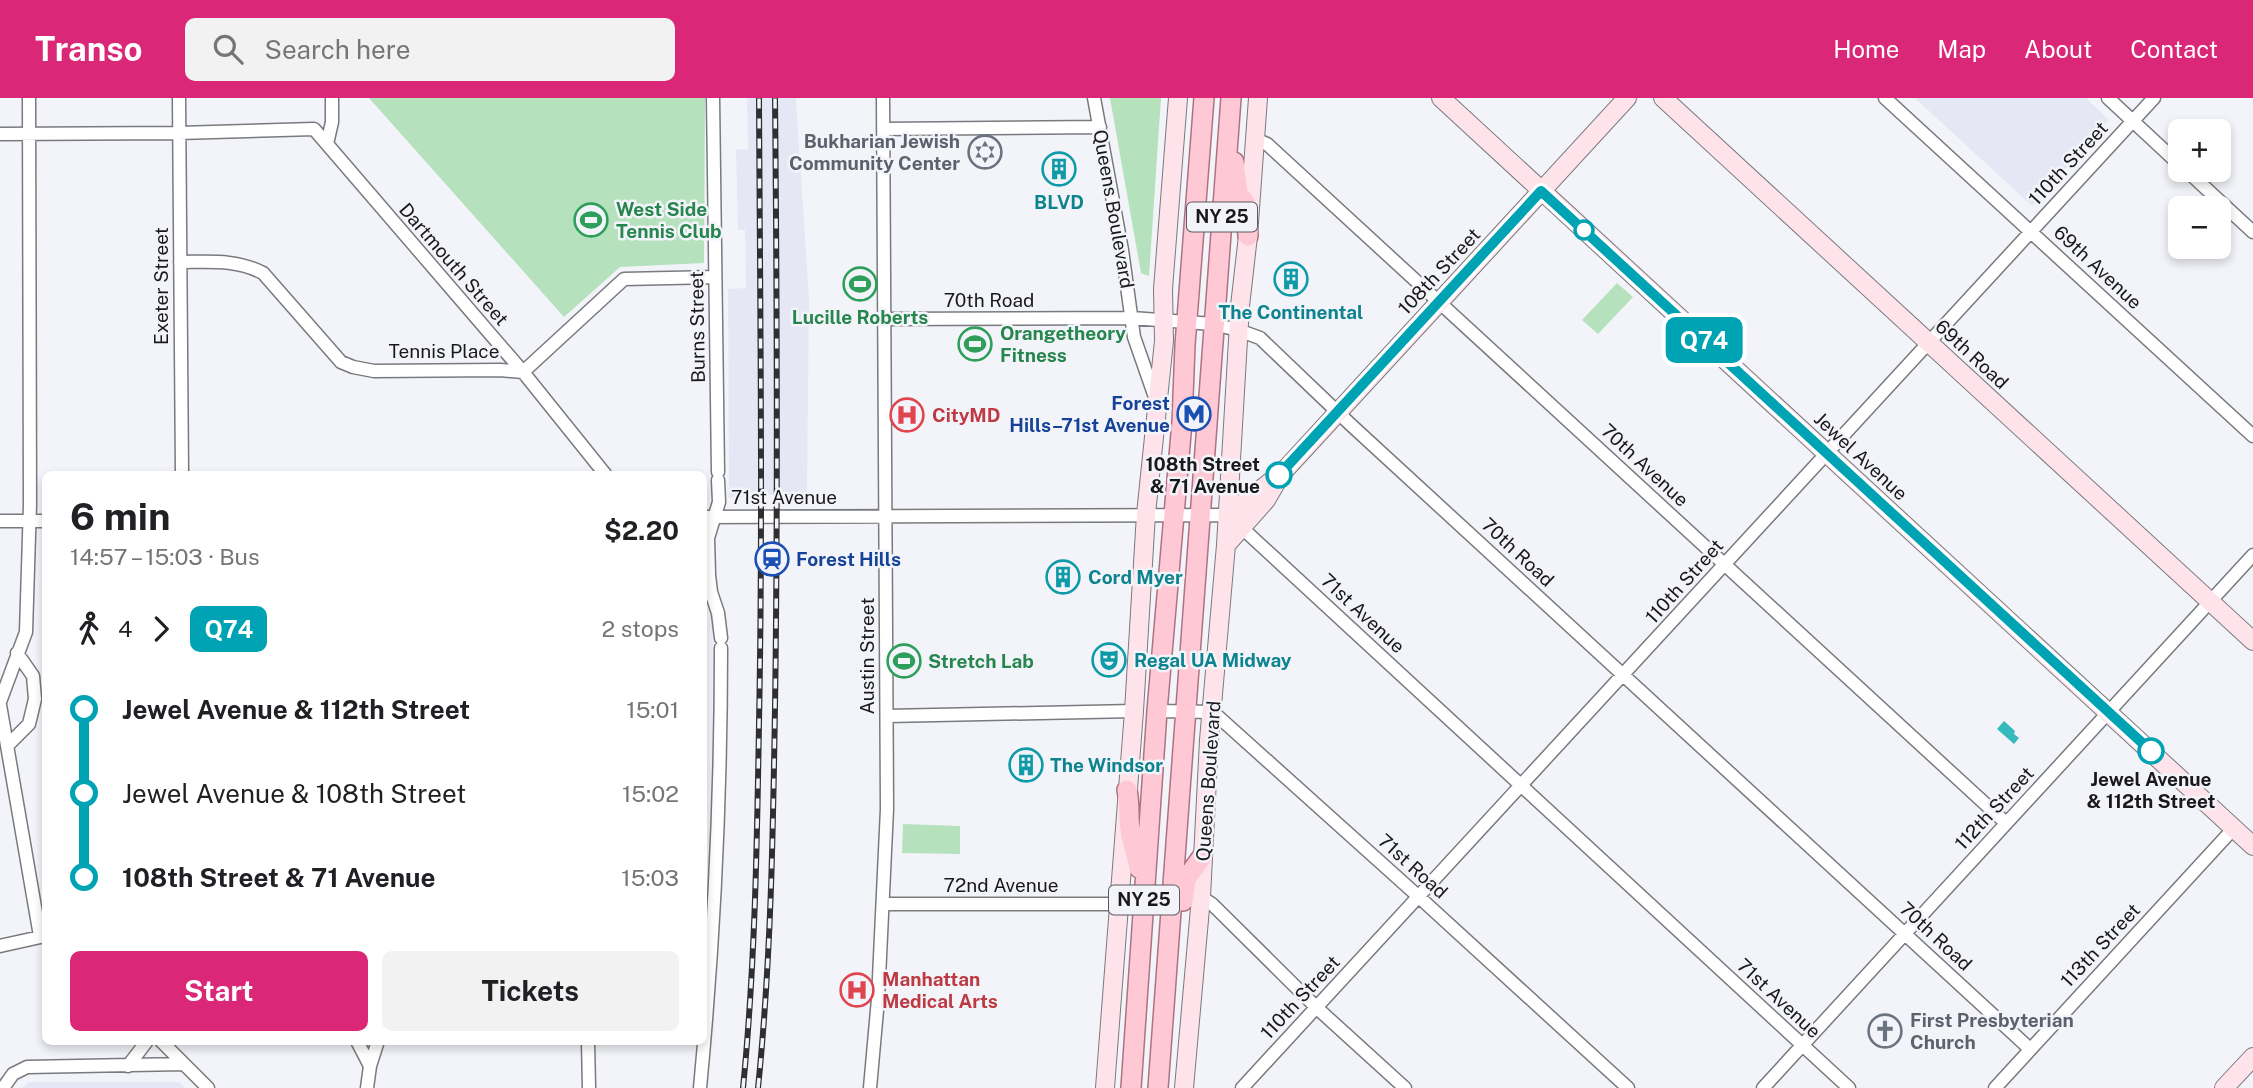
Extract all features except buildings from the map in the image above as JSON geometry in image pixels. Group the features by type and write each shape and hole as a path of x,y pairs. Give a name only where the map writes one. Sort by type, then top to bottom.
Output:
{"main road":[{"name":"NY 25","path":"1131,1088 1204,98"},
{"name":"Queens Boulevard","path":"1158,1088 1231,98"},
{"path":"1229,123 1238,194 1245,202 1248,236"},
{"path":"1127,790 1131,809 1129,831 1134,842 1144,898"},
{"path":"1166,991 1179,939 1186,879 1202,857"},
{"path":"1121,1088 1135,1026"}],"street":[{"path":"29,98 29,521 26,632 0,703 42,931"},
{"name":"Exeter Street","path":"179,98 182,471"},
{"path":"327,144 332,122 331,98"},
{"name":"Burns Street","path":"709,600 709,517 719,502 713,98"},
{"name":"Austin Street","path":"870,1088 883,904 887,716 883,98"},
{"name":"Queens Boulevard","path":"1094,98 1138,350 1156,400"},
{"name":"Queens Boulevard","path":"1105,1088 1146,514 1164,341 1163,289 1178,98"},
{"name":"Queens Boulevard","path":"1184,1088 1201,897 1226,545 1234,522 1238,330 1258,98"},
{"name":"Jewel Avenue","path":"1441,98 2253,846"},
{"name":"108th Street","path":"1234,522 1627,98"},
{"name":"69th Road","path":"1662,98 2253,641"},
{"name":"69th Avenue","path":"1885,98 2253,436"},
{"path":"2108,98 2168,154"},
{"name":"110th Street","path":"1242,1088 2154,98"},
{"path":"883,129 1100,127"},
{"name":"Dartmouth Street","path":"179,133 314,129 523,372 603,471"},
{"path":"0,134 179,133"},
{"name":"70th Avenue","path":"1255,139 1267,144 2006,823"},
{"path":"2199,182 2253,232"},
{"name":"Tennis Place","path":"180,262 231,262 248,265 263,273 341,362 374,371 523,372 624,279 715,277"},
{"name":"70th Road","path":"885,319 1132,318 1213,324 1260,338 2030,1049"},
{"name":"71st Avenue","path":"709,517 1146,514 1201,515 1234,522 1849,1088"},
{"path":"0,521 42,521"},
{"name":"112th Street","path":"1763,1088 2253,555"},
{"path":"708,956 718,830 721,643 718,613 709,600"},
{"path":"7,746 29,724 35,699 33,676 17,653"},
{"path":"887,716 1134,711"},
{"path":"1157,711 1213,712"},
{"name":"71st Road","path":"1213,712 1628,1088"},
{"name":"113th Street","path":"1995,1088 2234,828"},
{"path":"1201,897 1212,904 1317,1008 1405,1088"},
{"name":"72nd Avenue","path":"883,904 1118,904"},
{"path":"0,946 42,936"},
{"path":"128,1066 144,1045"},
{"path":"165,1045 208,1088"},
{"path":"358,1045 370,1066"},
{"path":"367,1088 377,1045"},
{"path":"587,1045 589,1088"},
{"path":"700,1088 703,1045"},
{"path":"2224,1088 2253,1057"},
{"path":"3,1088 13,1074 27,1067 183,1064"}],"shaded area":[{"path":"747,98 796,98 809,300 807,492 729,498 728,289 746,288 745,230 738,230 736,149 748,150"},
{"path":"1915,98 2086,98 2109,120 2032,206"},
{"path":"29,1082 179,1082 185,1088 22,1088"}],"green space":[{"name":"West Side Tennis Club","path":"369,98 705,98 704,263 620,267 564,317"},
{"path":"1110,98 1161,98 1149,276 1141,273"},
{"path":"1617,283 1633,297 1598,334 1582,320"},
{"path":"903,824 960,826 960,854 902,853"}],"water":[{"path":"2004,721 2019,738 2014,744 1997,729"}],"railway":[{"path":"743,1088 753,952 759,723 759,98"},
{"path":"758,1088 769,945 774,755 777,479 775,98"}],"bus line":[{"name":"Q74","path":"1279,475 1541,191 2151,751"}],"place":[{"name":"Bukharian Jewish Community Center","path":"985,152"},
{"name":"BLVD","path":"1059,169"},
{"name":"West Side Tennis Club","path":"591,220"},
{"name":"The Continental","path":"1291,279"},
{"name":"Lucille Roberts","path":"860,284"},
{"name":"Orangetheory Fitness","path":"975,344"},
{"name":"Forest Hills–71st Avenue","path":"1194,414"},
{"name":"CityMD","path":"907,415"},
{"name":"108th Street & 71 Avenue","path":"1279,475"},
{"name":"Forest Hills","path":"772,559"},
{"name":"Cord Myer","path":"1063,577"},
{"name":"Regal UA Midway","path":"1109,660"},
{"name":"Stretch Lab","path":"904,661"},
{"name":"Jewel Avenue & 112th Street","path":"2151,751"},
{"name":"The Windsor","path":"1026,765"},
{"name":"Manhattan Medical Arts","path":"857,990"},
{"name":"First Presbyterian Church","path":"1885,1031"}]}
